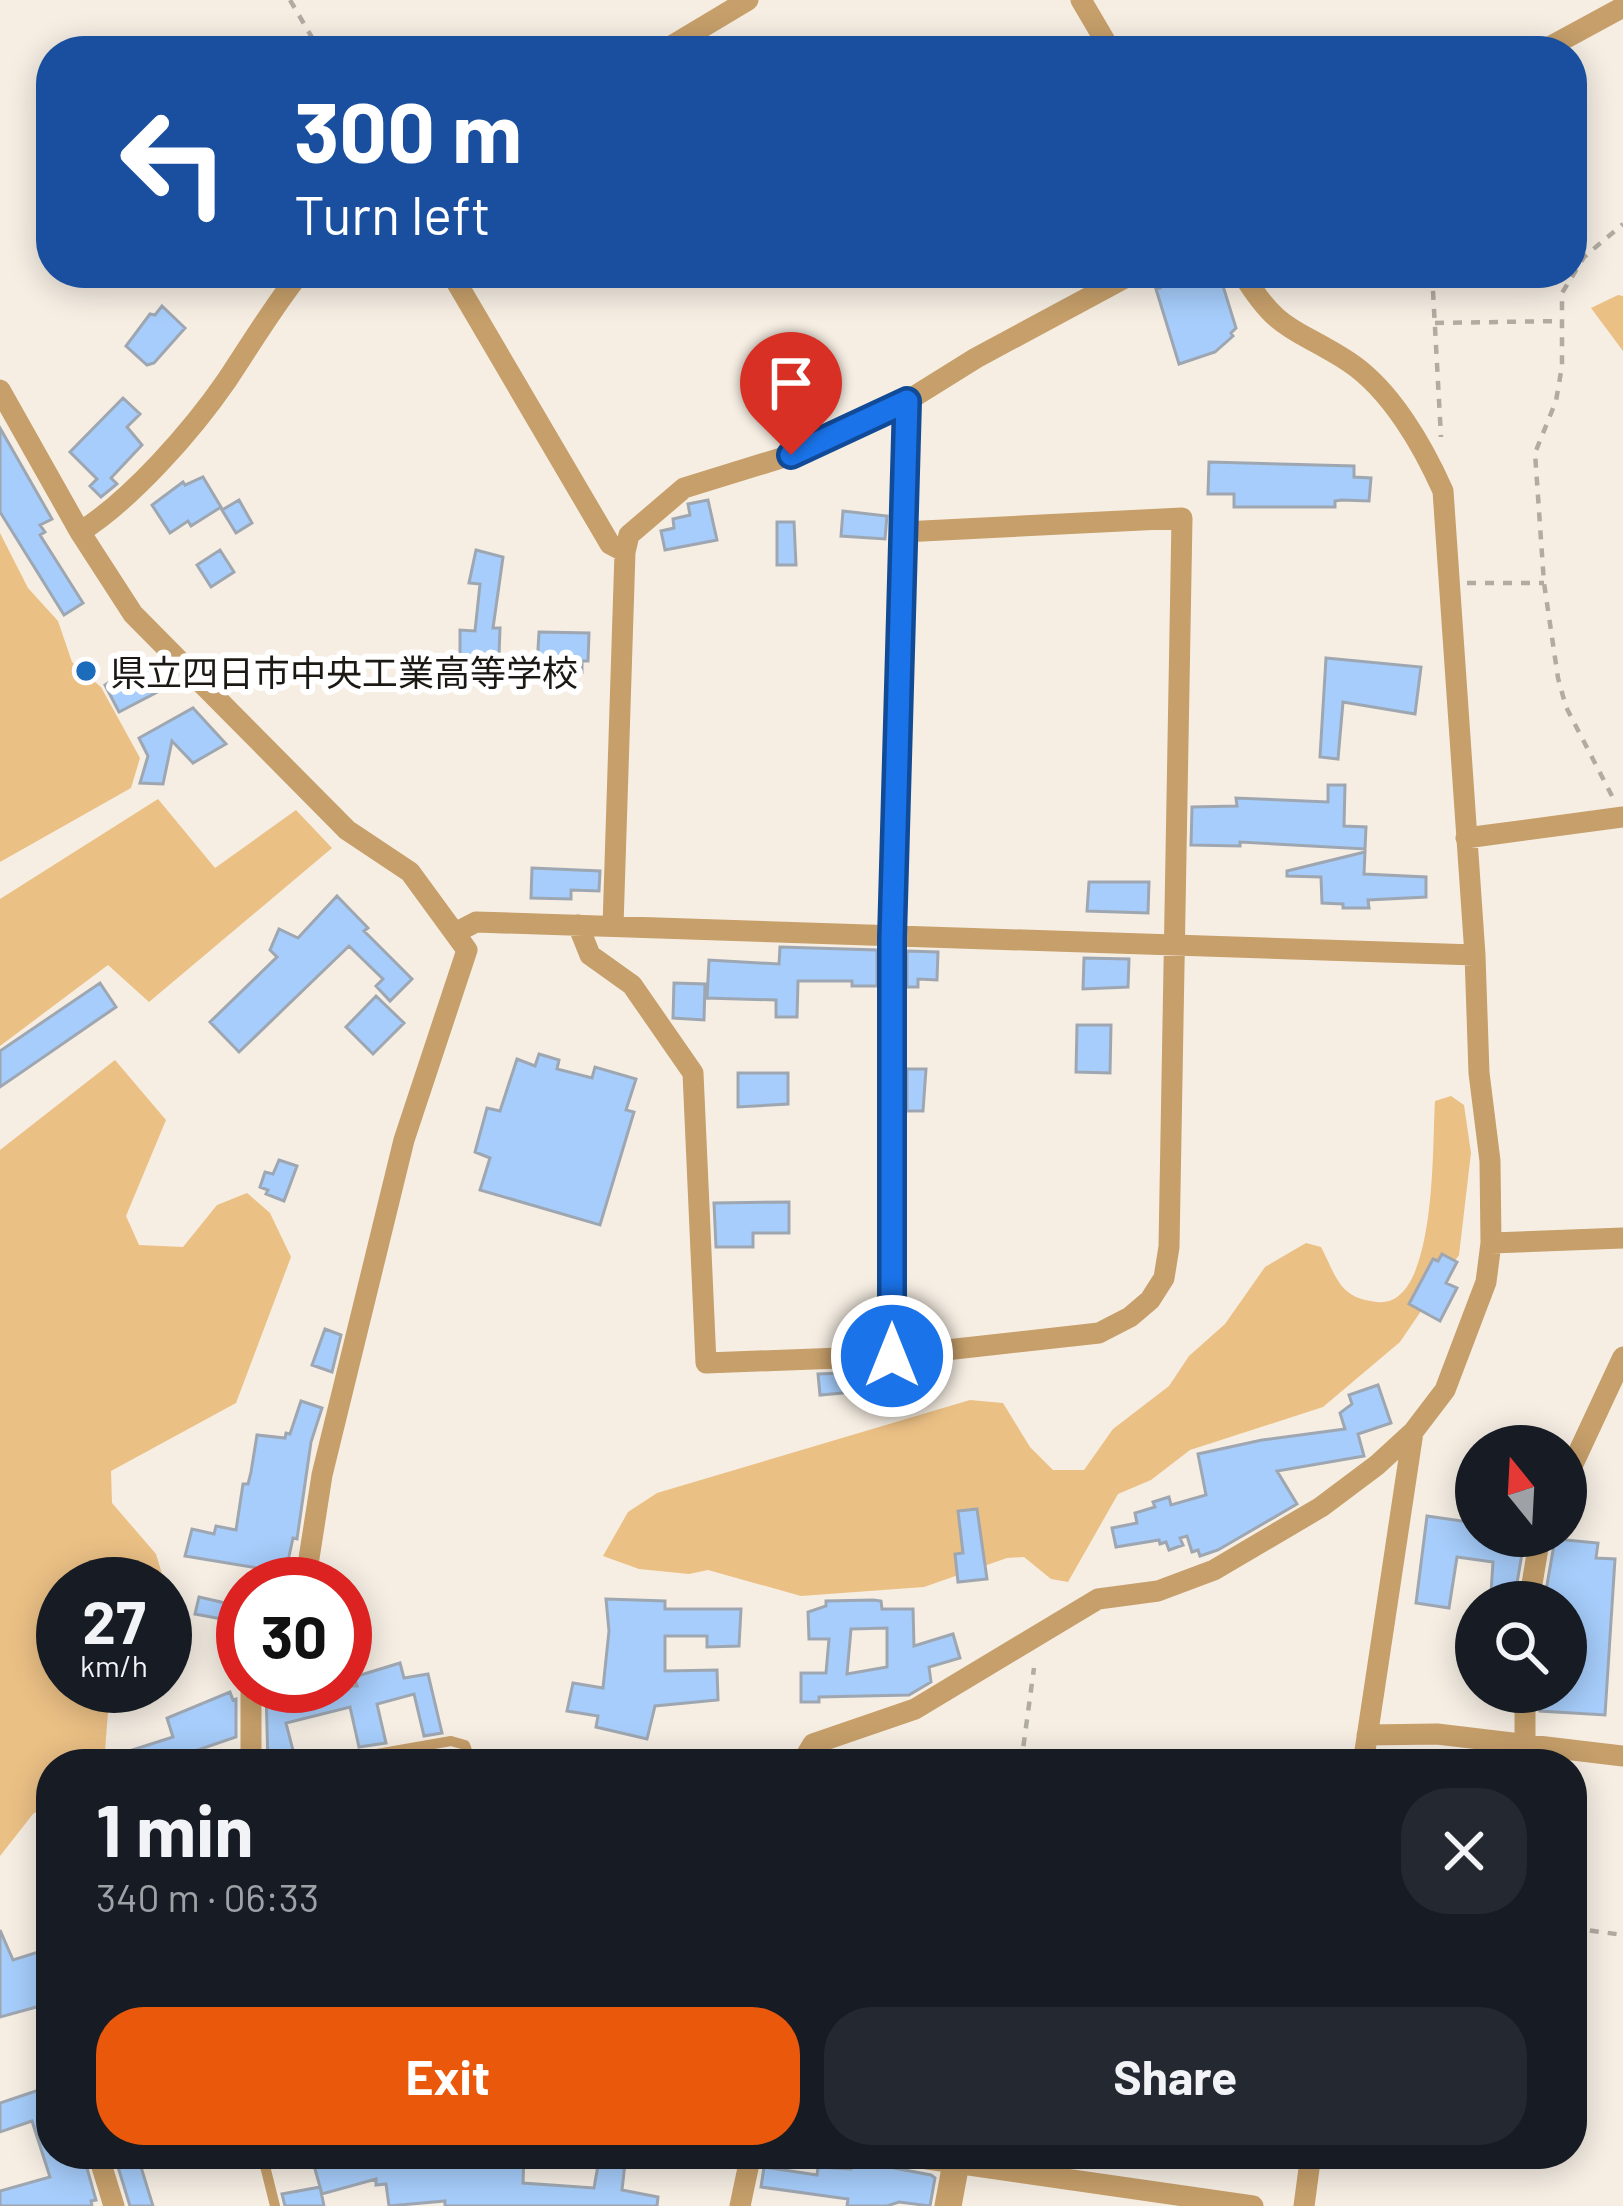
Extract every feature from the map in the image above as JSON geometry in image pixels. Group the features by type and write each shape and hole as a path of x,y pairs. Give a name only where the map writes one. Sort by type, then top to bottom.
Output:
{"street":[{"path":"688,36 748,0"},
{"path":"1081,0 1102,36"},
{"path":"1570,36 1623,7"},
{"path":"80,532 112,512 193,422 290,288"},
{"path":"460,288 610,544 625,552"},
{"path":"613,926 629,535 684,488 791,455 907,401 1106,288"},
{"path":"810,1749 813,1744 915,1709 1098,1599 1158,1591 1214,1570 1321,1507 1414,1432 1445,1390 1486,1282 1491,1243 1490,1161 1479,1073 1443,491 1389,401 1351,364 1292,333 1262,305 1252,288"},
{"path":"0,390 80,532 133,614 347,830 410,872 466,950 404,1140 322,1475 309,1557"},
{"path":"891,1354 892,938 907,401"},
{"path":"578,925 590,955 632,985 693,1072 706,1364 891,1354 1099,1333 1150,1300 1164,1278 1169,1247 1183,518 903,532"},
{"path":"1466,838 1618,808"},
{"path":"455,933 476,922 1475,956"},
{"path":"1491,1243 1623,1238"},
{"path":"1587,1434 1623,1357"},
{"path":"1365,1749 1414,1432"},
{"path":"251,1713 251,1749"},
{"path":"1525,1713 1525,1743"},
{"path":"1367,1736 1436,1734 1570,1749"},
{"path":"1587,1751 1623,1756"},
{"path":"103,2169 114,2206"},
{"path":"740,2206 748,2169"},
{"path":"948,2206 955,2169"},
{"path":"997,2169 1252,2206"},
{"path":"1304,2206 1309,2169"}],"lane":[{"path":"409,1749 451,1742 466,1749"},
{"path":"266,2169 275,2206"}],"path":[{"path":"290,0 311,36"},
{"path":"1587,254 1623,224"},
{"path":"1433,288 1441,449"},
{"path":"1565,288 1556,401 1534,453 1544,583 1566,707 1618,808"},
{"path":"1435,323 1560,321"},
{"path":"1450,583 1544,583"},
{"path":"1023,1749 1034,1668"},
{"path":"1587,1930 1623,1935"}],"shaded area":[{"path":"1623,296 1623,351 1591,308"},
{"path":"0,533 28,588 58,621 72,662 101,687 140,758 131,788 0,862"},
{"path":"158,799 215,868 296,810 332,848 149,1002 108,965 0,1046 0,899"},
{"path":"115,1060 166,1120 126,1216 139,1245 183,1247 217,1205 247,1193 270,1213 291,1257 236,1403 111,1471 112,1503 157,1557 36,1557 36,1713 108,1713 105,1749 36,1749 36,1812 0,1856 0,1150"},
{"path":"1451,1096 1464,1105 1471,1153 1459,1255 1400,1342 1323,1407 1190,1450 1151,1480 1118,1494 1068,1582 1051,1579 1024,1557 1007,1558 924,1587 801,1596 708,1570 689,1574 639,1569 603,1556 628,1512 657,1493 970,1400 1003,1403 1030,1447 1053,1470 1084,1470 1113,1429 1169,1386 1189,1356 1225,1324 1265,1267 1306,1243 1321,1247 1341,1285 1354,1296 1377,1302 1397,1297 1411,1279 1428,1220 1435,1101"}],"building":[{"path":"1224,288 1236,328 1233,336 1215,352 1179,364 1156,289"},
{"path":"162,306 185,328 147,365 126,346"},
{"path":"830,356 837,385 812,389 805,361"},
{"path":"123,398 140,414 127,427 142,445 111,478 117,484 101,497 90,486 97,479 70,452"},
{"path":"0,428 52,519 40,525 45,532 40,535 83,603 64,615 0,512"},
{"path":"1209,462 1354,466 1354,477 1371,478 1369,501 1335,501 1335,507 1234,507 1234,494 1208,494"},
{"path":"203,477 221,507 170,533 152,505 183,482"},
{"path":"239,500 252,523 236,533 222,510"},
{"path":"708,500 717,540 665,550 661,531 674,528 673,519 690,515 688,504"},
{"path":"843,511 887,516 885,539 841,536"},
{"path":"777,522 794,522 796,565 777,565"},
{"path":"220,550 234,572 211,587 197,565"},
{"path":"476,550 503,557 493,628 500,628 499,655 460,655 460,630 475,631 480,584 469,583"},
{"path":"539,632 589,633 588,661 582,661 582,672 537,666"},
{"path":"1326,658 1421,667 1415,714 1343,702 1338,759 1320,757"},
{"path":"145,659 167,687 119,712 105,685"},
{"path":"193,708 226,744 193,763 172,741 163,784 140,783 148,756 139,738"},
{"path":"1328,785 1345,785 1344,826 1366,827 1365,849 1240,842 1240,846 1191,845 1192,807 1237,806 1236,798 1328,802"},
{"path":"1365,852 1364,874 1426,877 1426,897 1368,900 1369,908 1343,908 1343,904 1322,903 1321,877 1287,876 1287,871"},
{"path":"532,868 600,871 599,891 571,890 571,899 531,898"},
{"path":"1089,882 1149,882 1148,913 1087,911"},
{"path":"337,896 412,979 390,1001 376,986 383,979 349,946 239,1052 210,1022 277,957 270,950 279,929 298,938"},
{"path":"780,947 877,950 877,986 798,981 797,1017 776,1017 776,1000 707,998 709,960 779,964"},
{"path":"907,951 938,952 937,980 918,979 918,987 907,987"},
{"path":"1084,958 1129,959 1128,987 1083,989"},
{"path":"100,983 116,1007 0,1087 0,1051"},
{"path":"674,983 705,984 704,1020 673,1018"},
{"path":"376,996 404,1023 373,1054 346,1027"},
{"path":"1077,1025 1111,1025 1110,1073 1076,1072"},
{"path":"539,1054 559,1060 557,1069 592,1078 595,1067 636,1079 626,1110 634,1112 600,1225 480,1190 490,1158 475,1152 487,1108 500,1111 517,1059 535,1066"},
{"path":"907,1069 926,1069 923,1111 907,1111"},
{"path":"738,1073 788,1073 788,1104 738,1107"},
{"path":"279,1160 297,1166 284,1201 260,1187 265,1172 273,1174"},
{"path":"789,1202 789,1233 753,1233 753,1247 716,1247 714,1203"},
{"path":"1442,1254 1457,1262 1446,1283 1457,1288 1440,1321 1409,1304 1433,1259 1438,1261"},
{"path":"325,1329 341,1335 332,1372 312,1365"},
{"path":"874,1372 876,1390 820,1395 818,1374"},
{"path":"1378,1385 1391,1423 1358,1434 1364,1456 1277,1471 1297,1504 1200,1556 1198,1550 1192,1552 1187,1536 1180,1538 1183,1545 1169,1550 1159,1540 1116,1547 1112,1528 1137,1523 1135,1513 1155,1507 1153,1502 1169,1497 1171,1505 1206,1495 1198,1454 1345,1429 1340,1413 1352,1404 1349,1395"},
{"path":"301,1401 322,1408 311,1442 297,1539 293,1538 289,1557 216,1557 216,1561 185,1556 192,1529 214,1534 216,1526 236,1530 257,1435 285,1438"},
{"path":"977,1509 987,1579 958,1582 955,1554 963,1553 958,1511"},
{"path":"1427,1516 1455,1520 1457,1557 1449,1608 1416,1603"},
{"path":"1587,1542 1598,1543 1596,1558 1615,1559 1605,1715 1572,1713 1587,1713 1587,1581 1548,1581 1552,1557 1587,1557"},
{"path":"1457,1557 1521,1557 1517,1581 1492,1581 1493,1562"},
{"path":"199,1597 216,1601 216,1618 195,1614"},
{"path":"606,1599 665,1601 665,1609 741,1609 739,1646 707,1647 707,1636 665,1636 665,1671 717,1670 718,1700 655,1706 647,1739 596,1727 598,1716 567,1711 573,1683 603,1688 609,1631"},
{"path":"873,1600 881,1601 882,1609 913,1609 914,1646 953,1634 960,1658 929,1667 931,1682 909,1695 819,1697 819,1702 801,1702 801,1673 826,1673 829,1639 809,1639 808,1612 826,1606 826,1601","holes":["887,1628 887,1667 847,1674 851,1629"]},
{"path":"400,1663 404,1678 428,1674 442,1733 424,1736 414,1694 377,1704 386,1743 359,1747 351,1713 372,1713 372,1672"},
{"path":"216,1698 216,1713 236,1713 236,1737 201,1749 135,1749 173,1737 167,1718 192,1713 192,1708"},
{"path":"267,1713 326,1713 286,1723 293,1749 268,1749"},
{"path":"0,1930 13,1960 36,1953 36,2007 0,2017"},
{"path":"36,2091 36,2133 32,2121 0,2132 0,2103"},
{"path":"47,2169 87,2169 96,2200 91,2201 92,2206 0,2206 0,2191 50,2177"},
{"path":"119,2169 142,2169 153,2206 130,2206"},
{"path":"315,2169 523,2169 523,2183 594,2188 597,2169 624,2169 622,2190 658,2197 657,2206 445,2206 445,2201 389,2206 386,2184 376,2185 376,2179 322,2194"},
{"path":"764,2169 817,2175 818,2169 899,2169 935,2178 930,2206 899,2202 847,2206 848,2199 761,2187"},
{"path":"320,2187 324,2206 285,2206 282,2194"}],"place":[{"name":"県立四日市中央工業高等学校","path":"86,671"}],"route":[{"path":"791,455 907,401 892,938 892,1356"}]}
